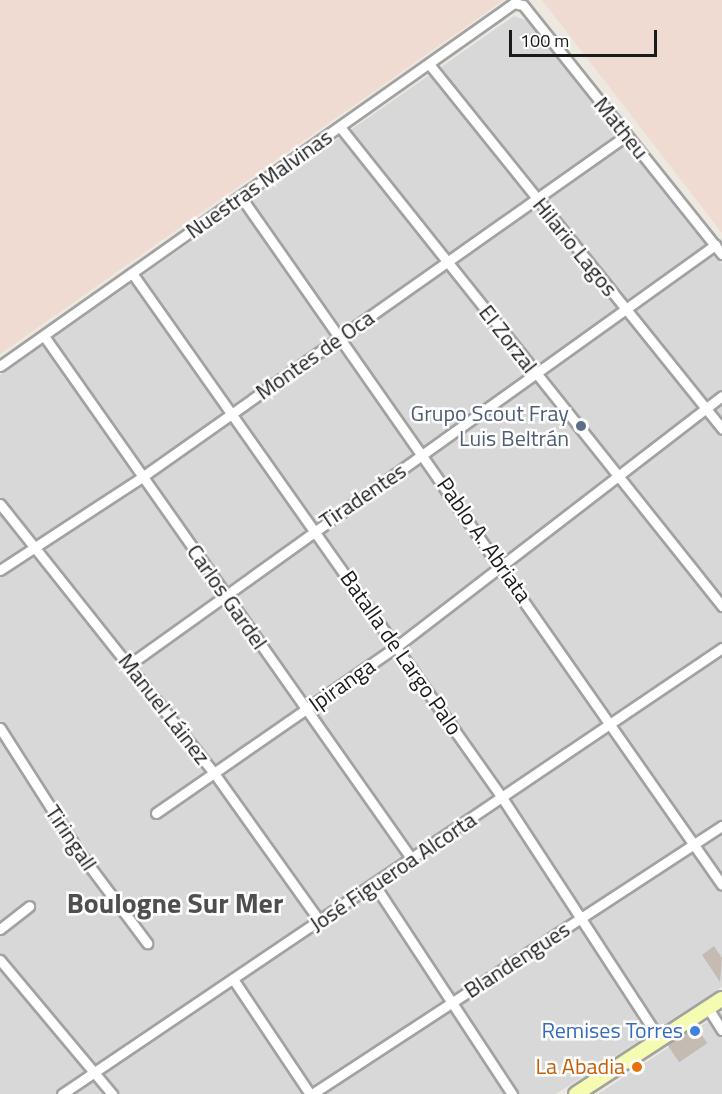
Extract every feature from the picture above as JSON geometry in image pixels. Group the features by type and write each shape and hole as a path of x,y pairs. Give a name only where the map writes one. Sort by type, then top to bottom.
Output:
{"street":[{"name":"Nuestras Malvinas","path":"0,366 519,3"},
{"name":"Matheu","path":"519,3 722,254"},
{"name":"Hilario Lagos","path":"429,64 722,429"},
{"name":"El Zorzal","path":"340,127 722,606"},
{"name":"Montes de Oca","path":"0,570 142,477 627,135"},
{"name":"Pablo A. Abriata","path":"241,197 613,724 722,885"},
{"name":"Tiradentes","path":"130,664 224,593 537,375 715,245"},
{"name":"Batalla de Largo Palo","path":"132,273 503,799 660,1040"},
{"name":"Carlos Gardel","path":"44,336 411,858"},
{"name":"Ipiranga","path":"156,813 396,647 622,478 722,396"},
{"name":"Manuel Láinez","path":"0,504 130,664 214,773 320,920"},
{"name":"José Figueroa Alcorta","path":"62,1094 411,858 503,799 722,648"},
{"name":"Tiringall","path":"0,728 147,944"},
{"path":"0,749 9,742"},
{"name":"Blandengues","path":"311,1094 722,826"},
{"path":"374,884 512,1094"},
{"path":"0,929 29,906"},
{"path":"0,960 97,1072 112,1094"},
{"path":"233,978 311,1094"},
{"path":"576,1094 595,1089 660,1040 722,999"},
{"path":"708,1008 722,1030"}],"shaded area":[{"path":"0,0 504,0 0,354"},
{"path":"542,0 722,0 722,233"},
{"path":"514,16 528,21 722,264 722,987 556,1094 0,1094 0,375"},
{"path":"722,1012 722,1094 598,1094"}],"building":[{"path":"714,946 722,958 720,982 702,955"},
{"path":"695,1025 707,1043 679,1062 667,1044"}],"place":[{"name":"Grupo Scout Fray Luis Beltrán","path":"581,426"},
{"name":"Remises Torres","path":"695,1031"},
{"name":"La Abadia","path":"637,1067"}],"district":[{"name":"Boulogne Sur Mer","path":"175,903"}]}
